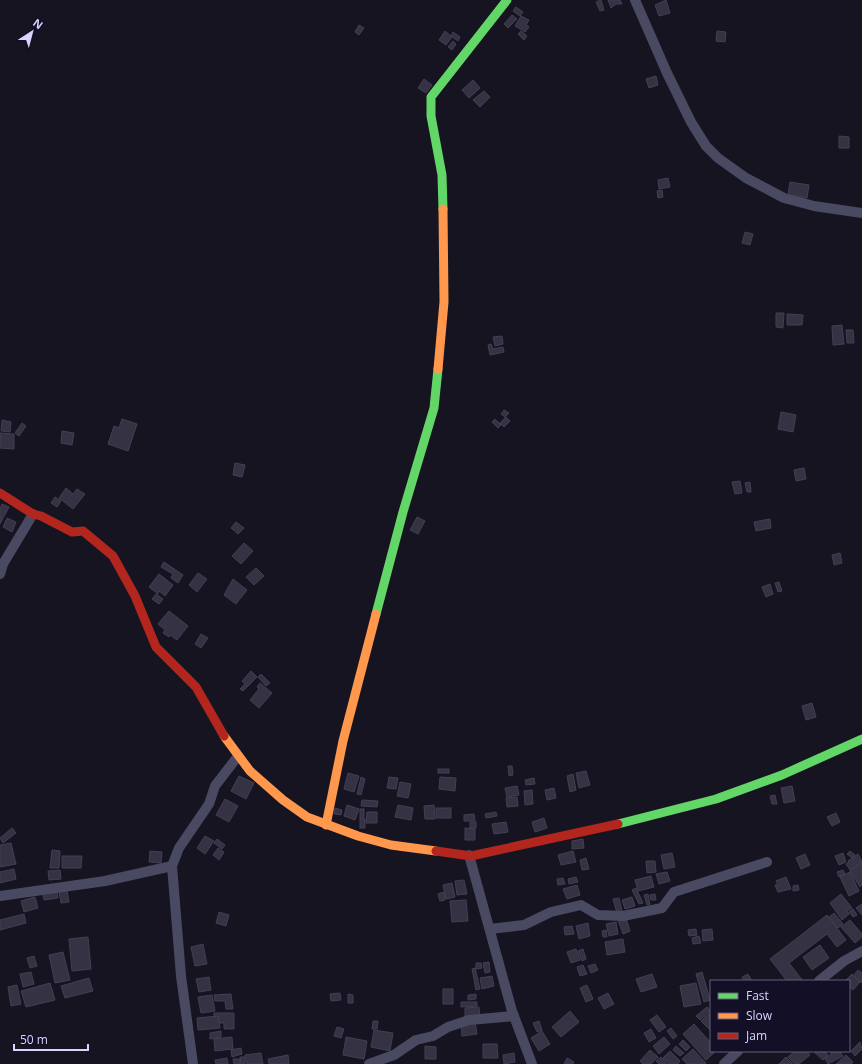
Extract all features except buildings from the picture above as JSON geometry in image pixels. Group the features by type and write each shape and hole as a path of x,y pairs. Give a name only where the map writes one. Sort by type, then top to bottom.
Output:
{"street":[{"path":"326,825 342,741 403,512 434,408 444,302 444,243 442,175 438,142 431,116 431,97 434,91 507,0"},
{"path":"637,1 667,73 691,122 706,146 718,158 746,178 784,198 814,206 862,213"},
{"path":"0,493 33,514 41,516 72,532 83,531 113,556 135,596 156,647 196,688 238,756 250,771 288,804 307,817 358,836 391,845 470,856 570,835 716,799 782,775 862,739"},
{"path":"0,574 3,564 33,514"},
{"path":"193,1064 181,976 172,866 179,848 209,804 215,786 238,756"},
{"path":"470,856 514,1016 532,1064"},
{"path":"490,928 524,925 551,912 581,905 598,915 623,916 662,908 674,892 767,862"},
{"path":"0,896 105,881 172,866"},
{"path":"820,980 844,961 862,951"},
{"path":"368,1064 394,1055 416,1040 433,1036 448,1027 469,1020 514,1016"},
{"path":"724,1064 737,1052"}],"traffic: fast":[{"path":"443,209 442,175 431,116 431,97 507,0"},
{"path":"376,614 403,512 434,408 438,369"},
{"path":"618,824 716,799 782,775 862,739"}],"traffic: slow":[{"path":"438,369 444,302 443,209"},
{"path":"326,825 343,741 376,614"},
{"path":"224,736 250,771 283,800 307,817 358,836 391,845 436,851"}],"traffic: jam":[{"path":"0,493 33,514 41,516 72,532 83,531 113,556 135,596 156,647 196,687 224,736"},
{"path":"436,851 471,856 618,824"}]}
